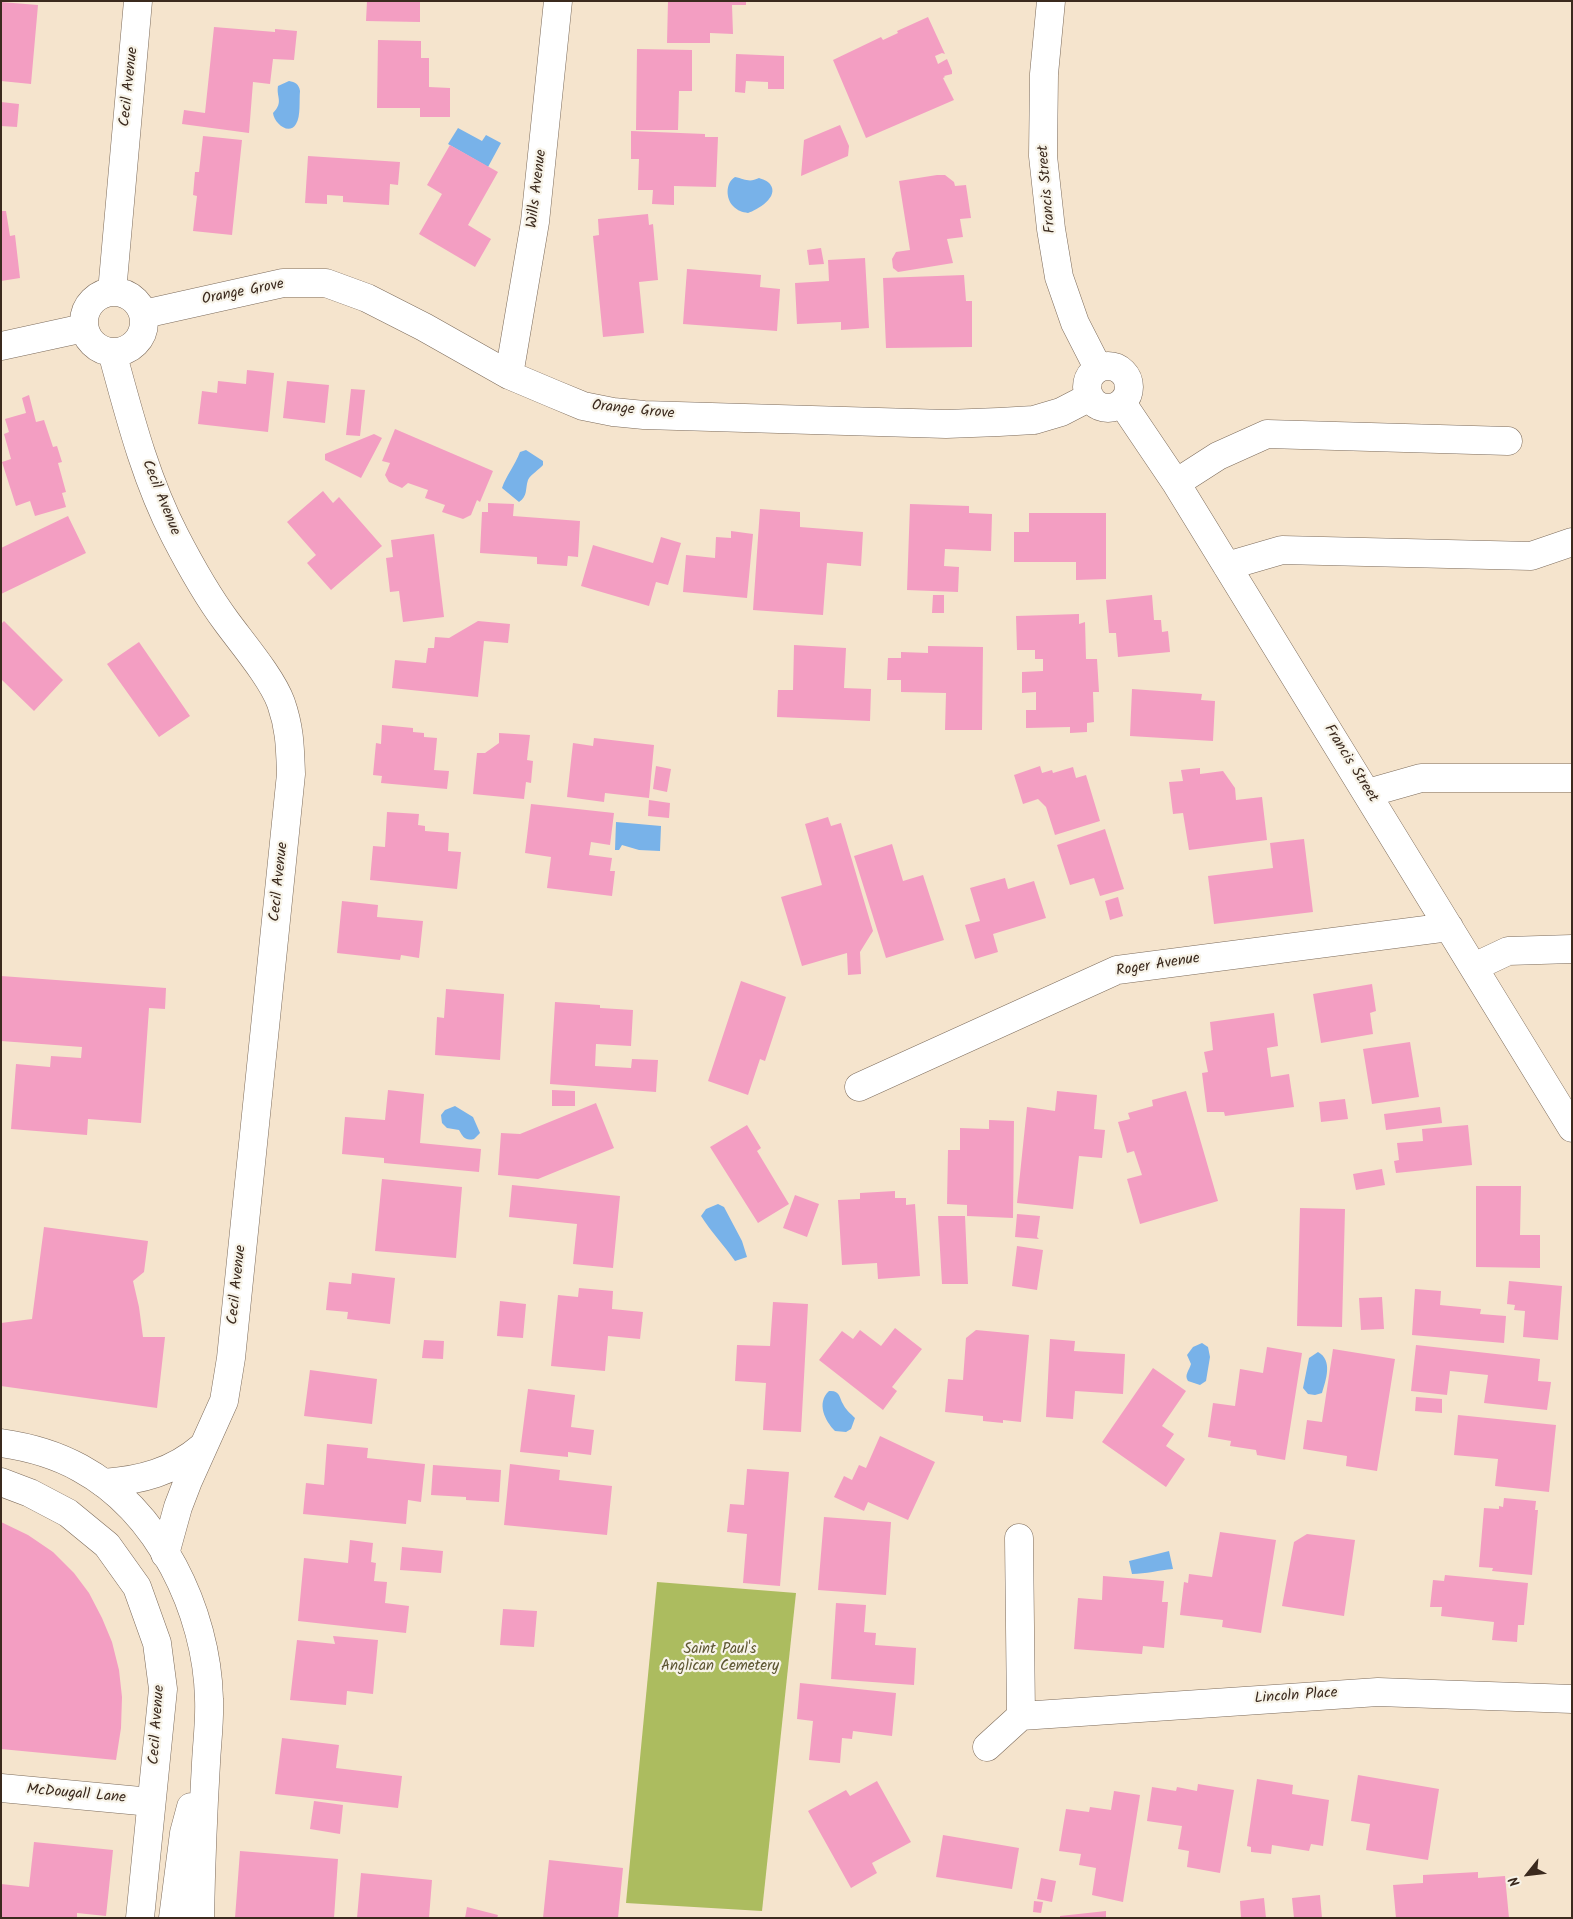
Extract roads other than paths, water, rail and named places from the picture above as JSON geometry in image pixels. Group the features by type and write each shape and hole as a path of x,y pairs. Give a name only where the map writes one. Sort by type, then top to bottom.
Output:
{"street":[{"name":"Cecil Avenue","path":"112,292 138,1"},
{"name":"Wills Avenue","path":"508,375 535,222 558,1"},
{"name":"Francis Street","path":"1051,1 1044,74 1043,156 1051,229 1059,277 1068,304 1075,323 1098,368"},
{"name":"Orange Grove","path":"144,314 282,283 326,283 367,298 508,375 583,406 612,412 644,415 946,424 999,422 1034,420 1061,412 1090,397"},
{"path":"112,292 122,292 132,297 139,304 144,314 145,324 143,333 138,341 122,351 112,352 94,345 84,328 87,308 98,297 112,292"},
{"path":"1,346 84,328"},
{"name":"Cecil Avenue","path":"112,352 129,415 149,475 174,534 203,588 263,672 280,701 290,735 291,774 231,1358 224,1401 202,1447 178,1507 165,1554"},
{"path":"1108,366 1118,368 1125,375 1129,386 1127,396 1122,403 1112,408 1103,408 1094,404 1090,397 1087,389 1088,380 1091,373 1098,368 1108,366"},
{"name":"Francis Street","path":"1122,403 1176,483 1572,1128"},
{"path":"1176,483 1218,456 1267,434 1508,441"},
{"path":"1227,566 1282,550 1531,556 1572,542"},
{"path":"1368,793 1421,778 1572,778"},
{"name":"Roger Avenue","path":"859,1087 1117,970 1449,927"},
{"path":"1474,967 1508,951 1572,949"},
{"path":"1,1443 30,1448 53,1456 80,1468 104,1483 138,1515 165,1554 186,1593 202,1643 209,1698 200,1918"},
{"name":"Cecil Avenue","path":"104,1483 150,1476 184,1461 202,1447"},
{"name":"Cecil Avenue","path":"1,1482 30,1493 68,1513 107,1545 137,1587 156,1643 163,1689 140,1918"},
{"path":"987,1747 1022,1716 1018,1538"},
{"name":"Lincoln Place","path":"1022,1716 1378,1692 1572,1699"},
{"path":"173,1918 184,1833 206,1763"},
{"name":"McDougall Lane","path":"1,1788 151,1802"}],"water":[{"path":"289,81 296,84 300,91 298,121 290,129 282,127 276,121 273,113 279,103 278,86"},
{"path":"458,128 482,141 486,135 501,143 488,167 448,144"},
{"path":"735,177 750,180 759,178 766,181 772,189 770,198 762,206 748,213 738,210 731,203 728,195 729,183"},
{"path":"526,450 543,461 543,465 529,478 525,495 519,502 502,488 520,452"},
{"path":"616,822 661,826 660,851 639,850 622,845 619,850 615,850"},
{"path":"455,1106 473,1117 480,1133 474,1139 466,1139 459,1130 447,1128 442,1123 441,1115 445,1110"},
{"path":"718,1204 724,1207 742,1241 747,1257 735,1261 701,1216 706,1209"},
{"path":"1202,1343 1208,1347 1210,1357 1206,1381 1200,1385 1187,1379 1191,1364 1187,1355 1193,1347"},
{"path":"1318,1352 1326,1360 1325,1382 1322,1393 1308,1394 1303,1388 1309,1358"},
{"path":"829,1391 839,1395 845,1408 855,1418 851,1429 846,1432 835,1431 825,1417 823,1401"},
{"path":"1169,1551 1173,1569 1132,1574 1129,1561"}],"park label":[{"name":"Saint Paul's Anglican Cemetery","path":"720,1658"}]}
